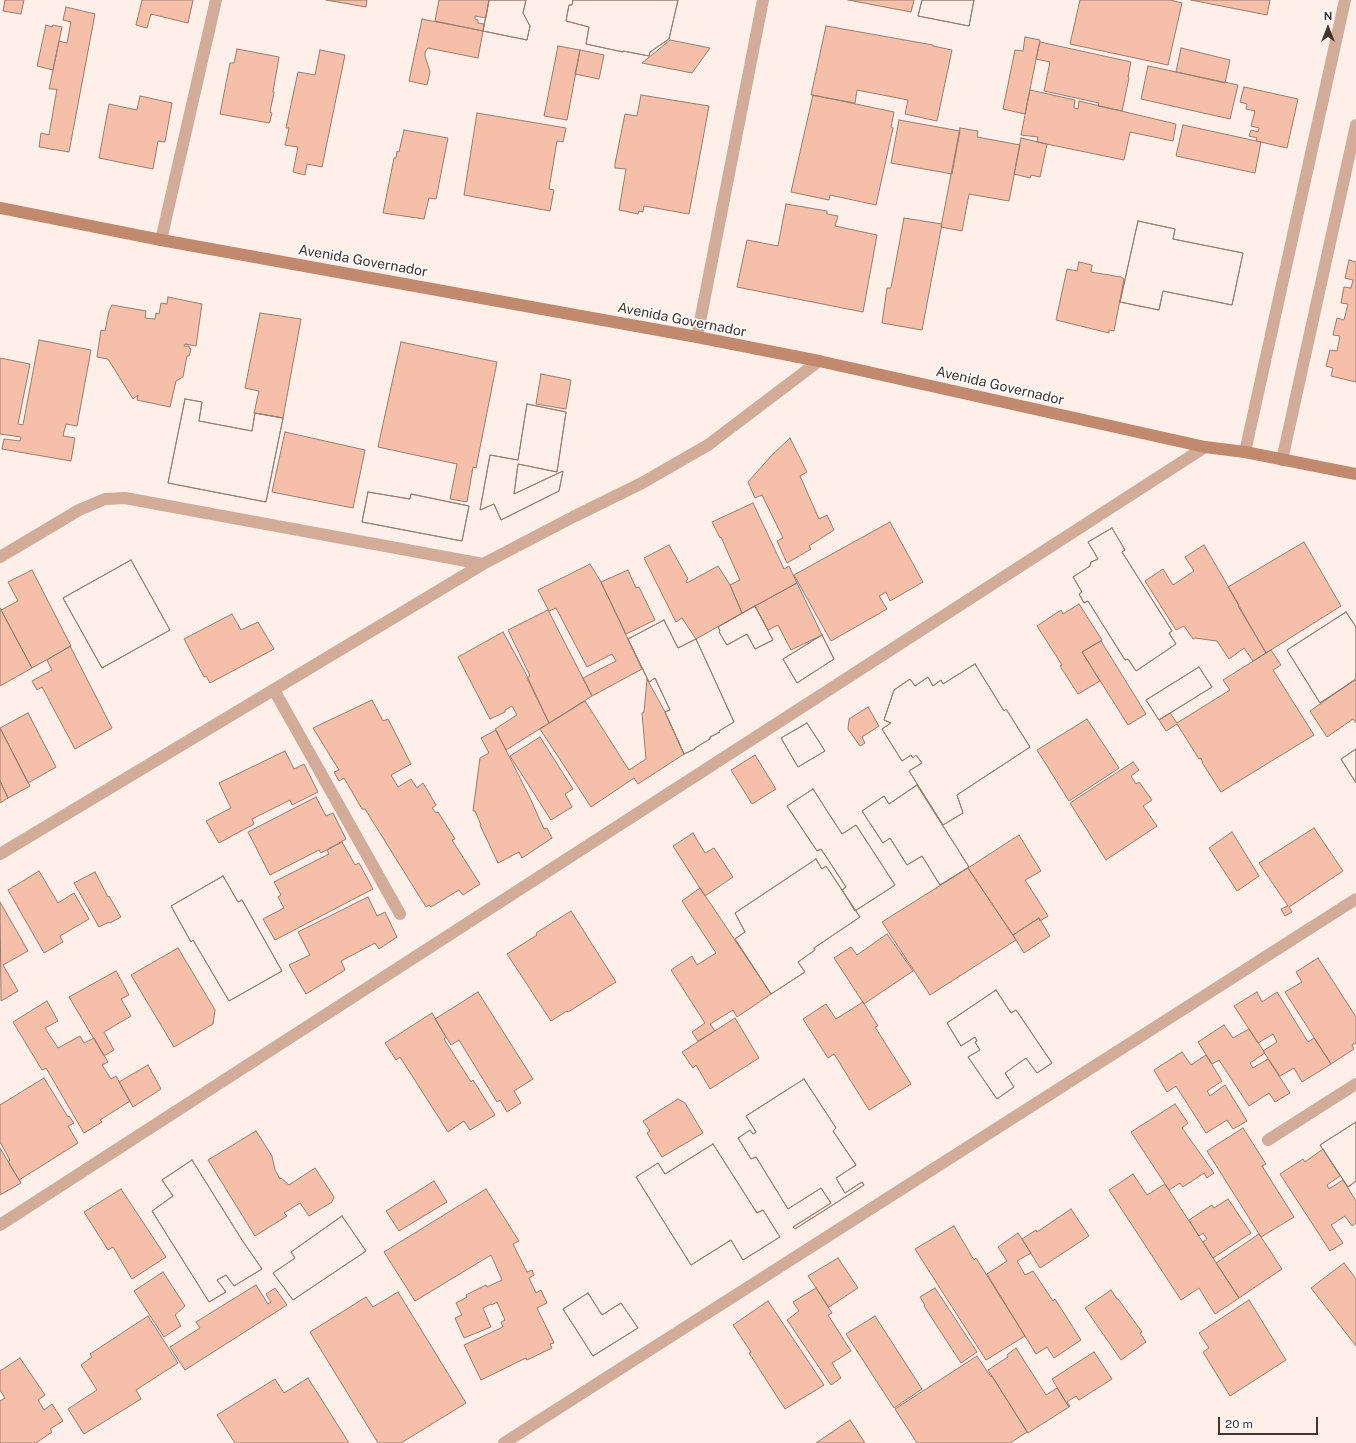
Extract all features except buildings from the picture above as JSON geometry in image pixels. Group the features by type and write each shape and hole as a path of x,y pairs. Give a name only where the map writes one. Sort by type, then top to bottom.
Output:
{"street":[{"path":"161,240 216,0"},
{"path":"697,338 763,0"},
{"path":"1245,452 1345,0"},
{"path":"1282,460 1356,125"},
{"name":"Avenida Governador","path":"0,208 161,240 819,361 1205,447 1245,452 1356,474"},
{"path":"0,854 483,564 573,516 642,483 708,445 819,361"},
{"path":"0,1225 1205,447"},
{"path":"0,557 79,510 105,499 125,498 483,564"},
{"path":"274,690 400,914"},
{"path":"504,1443 1356,899"},
{"path":"1268,1140 1356,1084"}]}
